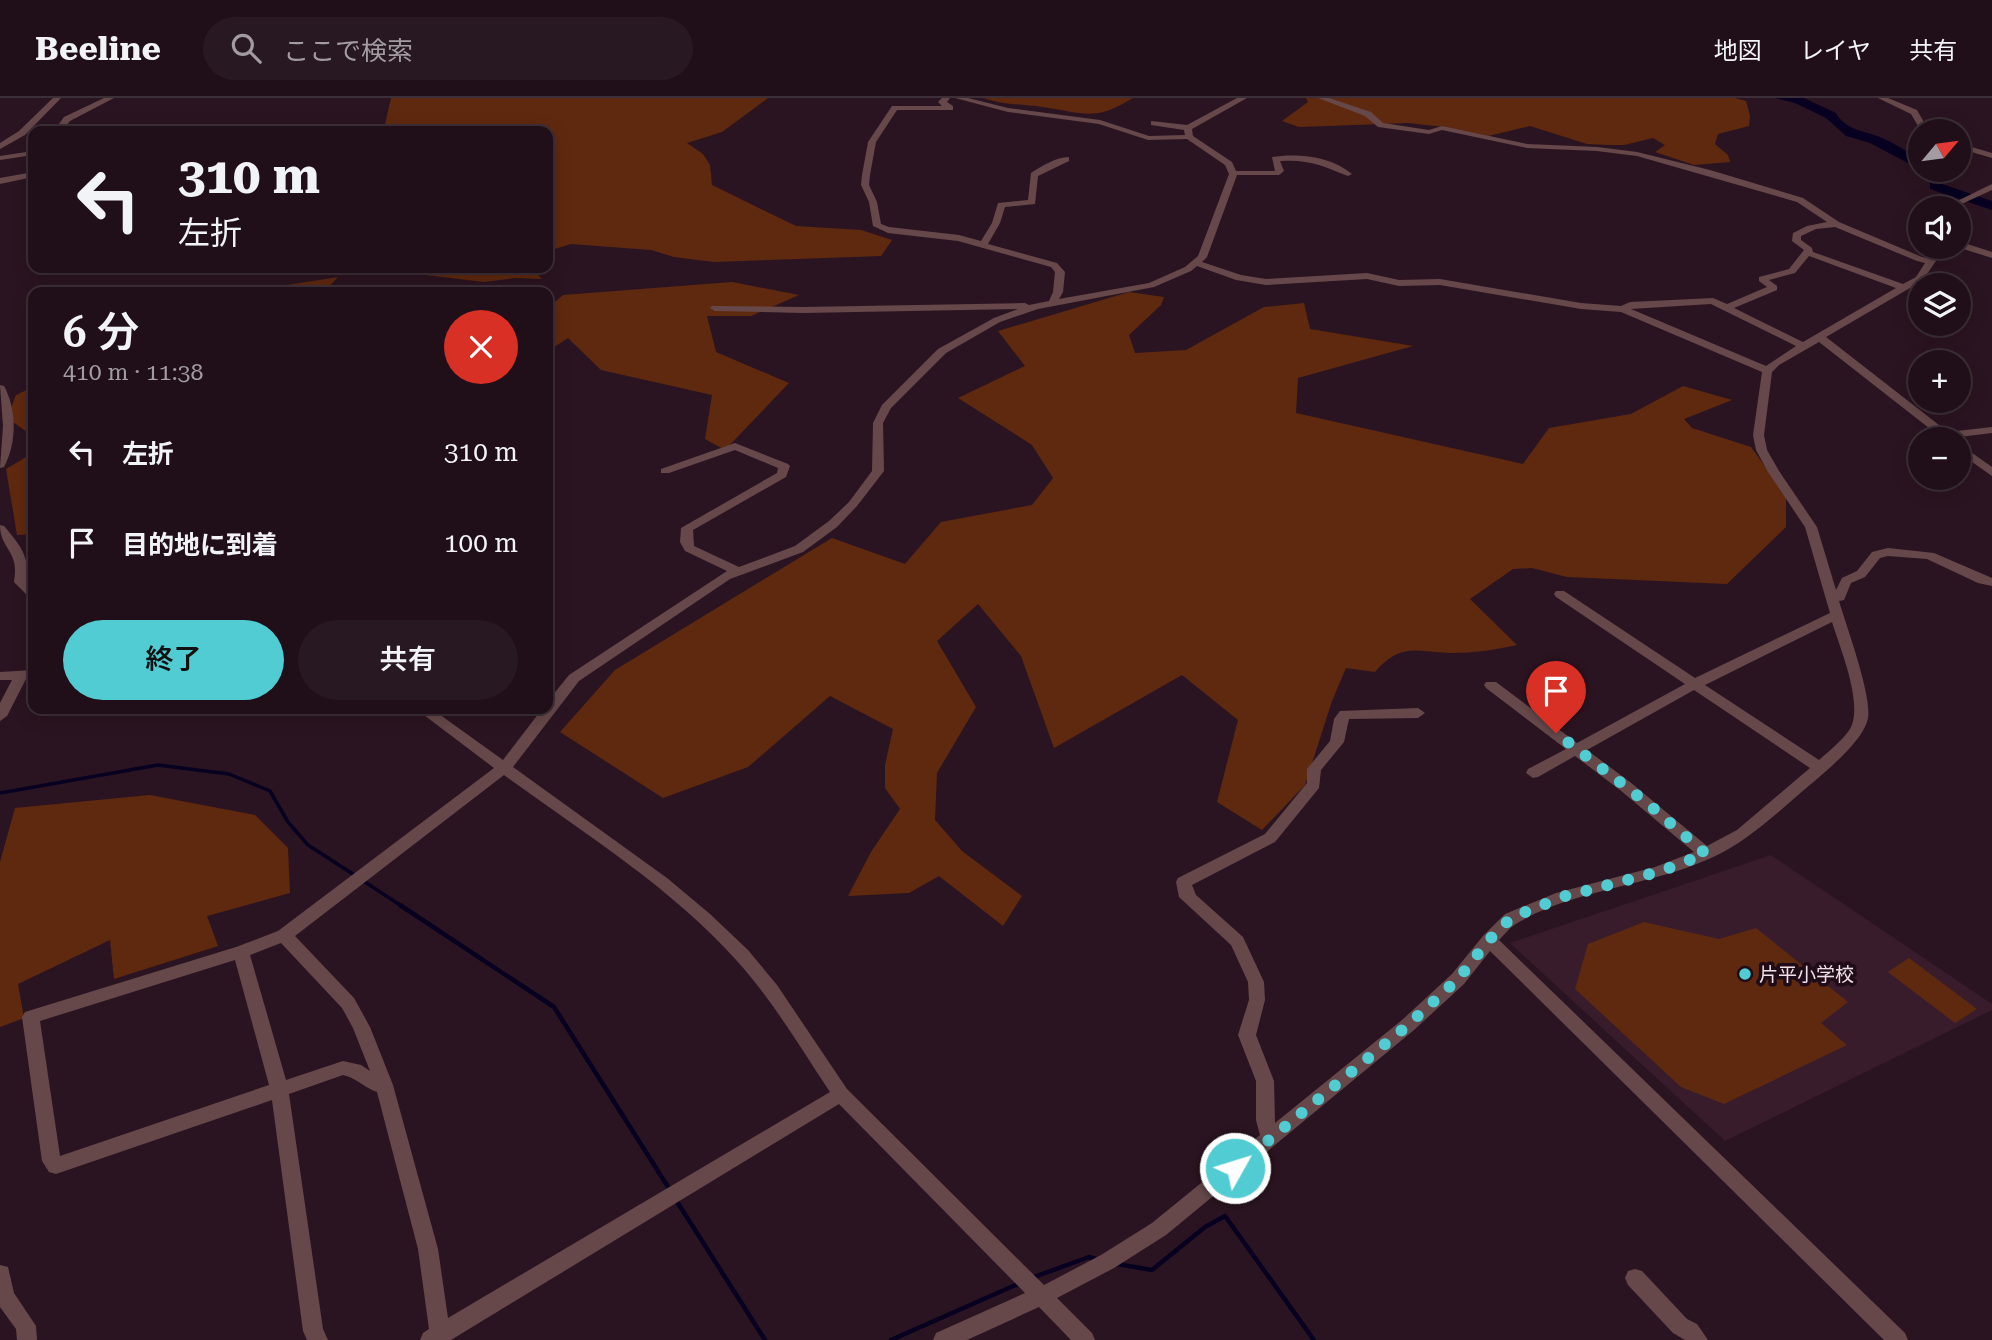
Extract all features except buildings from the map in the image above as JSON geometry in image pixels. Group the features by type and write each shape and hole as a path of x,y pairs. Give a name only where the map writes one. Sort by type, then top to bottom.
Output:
{"street":[{"path":"29,126 57,98"},
{"path":"62,126 67,119 110,98"},
{"path":"946,98 942,102 950,108 904,106 892,109 872,142 866,185 873,202 877,226 880,229 959,239 1056,266 1060,272 1058,292 1053,302"},
{"path":"960,98 1008,110 1112,124 1148,138 1188,132 1242,98"},
{"path":"1322,98 1368,114 1376,122 1390,127 1429,132 1442,128 1527,146 1637,154 1780,192 1809,205 1836,224 1908,254"},
{"path":"1882,98 1914,112 1918,119"},
{"path":"553,704 574,678 717,582 737,571 793,552 833,524 868,487 877,471 877,423 892,399 942,351 997,320 1035,306 1151,285 1179,275 1196,263 1202,257 1229,190 1233,173 1229,164 1188,132 1154,123"},
{"path":"0,147 28,127"},
{"path":"0,134 28,132"},
{"path":"1971,149 1992,156"},
{"path":"0,158 28,154"},
{"path":"983,245 996,223 1001,205 1032,202 1034,175 1066,159"},
{"path":"1233,173 1276,173 1280,171 1275,159 1305,159 1328,163 1348,174"},
{"path":"0,181 28,176"},
{"path":"1971,197 1992,187"},
{"path":"1726,308 1774,288 1762,279 1792,271 1810,250 1797,241 1796,235 1811,227 1836,224"},
{"path":"1971,248 1992,255"},
{"path":"1808,253 1905,288"},
{"path":"943,1340 1042,1297 1127,1251 1159,1229 1408,1025 1458,979 1489,940 1511,918 1531,907 1658,872 1706,854 1742,834 1819,768 1855,733 1861,719 1861,699 1805,514 1767,461 1759,441 1759,430 1765,411 1763,379 1766,370 1803,346 1919,279 1930,259"},
{"path":"1196,263 1239,278 1266,282 1367,276 1402,283 1440,282 1581,306 1623,309 1766,370"},
{"path":"1623,309 1630,305 1713,301 1803,346"},
{"path":"715,308 803,310 1035,306"},
{"path":"1819,337 1934,427"},
{"path":"0,388 6,401 8,439 0,465"},
{"path":"1971,434 1992,430"},
{"path":"665,471 735,446 783,466 782,475 687,528 687,546 737,571"},
{"path":"1971,456 1992,473"},
{"path":"0,529 23,561 25,568 20,582 28,589"},
{"path":"1533,773 1835,607 1846,581 1861,574 1876,555 1888,552 1930,556 1992,582"},
{"path":"1560,594 1819,768"},
{"path":"0,676 27,675"},
{"path":"0,716 27,675"},
{"path":"1491,685 1578,749 1706,854"},
{"path":"1270,1140 1265,1119 1265,1081 1247,1035 1257,1000 1256,982 1237,942 1190,899 1185,892 1184,883 1263,843 1284,824 1314,784 1314,769 1337,742 1341,719 1345,714 1418,713"},
{"path":"430,714 662,882 704,918 742,955 771,990 841,1094 1085,1340"},
{"path":"384,1085 378,1086 358,1070 349,1068 279,1088 56,1166 51,1161 31,1017 241,952 284,935 505,767 546,714"},
{"path":"284,935 348,1003 361,1027 384,1085 428,1249 437,1338 841,1094"},
{"path":"1489,940 1898,1340"},
{"path":"241,952 279,1088 313,1331 318,1340"},
{"path":"1,1275 3,1292 26,1326 27,1340"},
{"path":"1635,1278 1680,1326 1690,1331 1698,1340"}],"shaded area":[{"path":"391,98 768,98 722,132 687,143 703,154 710,165 712,185 796,226 861,230 892,240 881,256 714,262 674,257 651,250 571,244 553,249 553,126 385,126"},
{"path":"983,98 1133,98 1120,106 1089,114"},
{"path":"1306,98 1735,98 1746,101 1750,116 1749,126 1718,134 1715,144 1728,155 1730,162 1694,165 1655,152 1665,145 1653,138 1624,145 1587,144 1530,126 1488,136 1408,123 1299,127 1282,121 1308,102"},
{"path":"409,273 537,273 542,279 515,278 484,282"},
{"path":"338,277 329,287 274,287"},
{"path":"732,282 799,295 751,316 707,316 716,352 789,383 725,450 705,439 712,395 601,370 568,338 553,348 553,304 563,295"},
{"path":"1129,292 1164,297 1161,305 1129,335 1135,353 1186,350 1264,307 1304,303 1310,329 1413,346 1298,378 1296,413 1523,464 1549,428 1631,414 1683,386 1732,400 1684,419 1692,428 1751,447 1786,496 1786,527 1727,584 1567,577 1532,568 1513,569 1470,599 1517,645 1451,653 1410,651 1393,656 1375,672 1346,668 1332,701 1305,785 1262,830 1217,802 1238,720 1182,675 1054,748 1021,656 978,604 937,641 976,707 937,773 935,820 962,851 1022,896 1003,926 939,876 909,893 848,896 871,852 900,809 885,788 885,765 893,729 830,696 748,767 663,798 560,732 615,670 832,538 905,564 941,522 1032,505 1053,478 1032,445 958,398 1025,366 998,331"},
{"path":"28,389 28,433 7,418 16,395"},
{"path":"28,456 28,534 17,535 6,469"},
{"path":"150,795 255,815 288,848 290,893 207,916 218,946 114,979 110,940 18,984 24,1018 0,1027 0,862 15,808"},
{"name":"片平小学校","path":"1771,855 1992,1004 1992,1010 1725,1141 1510,943"},
{"path":"1644,922 1719,939 1756,928 1848,1002 1821,1023 1847,1045 1724,1104 1681,1087 1575,989 1588,944"},
{"path":"1909,958 1977,1009 1955,1023 1888,972"}],"waterway":[{"path":"1781,98 1798,100 1832,116 1833,120 1851,133 1875,140 1908,158"},
{"path":"1936,182 1935,186 1992,206"},
{"path":"0,793 158,765 229,774 270,791 288,822 308,845 356,876"},
{"path":"362,880 403,907"},
{"path":"400,905 554,1007 670,1190"},
{"path":"676,1200 765,1340"},
{"path":"1117,1264 1152,1270 1205,1227 1225,1216 1314,1340"},
{"path":"1034,1277 1089,1257 1096,1259"},
{"path":"891,1340 1020,1283"}],"place":[{"name":"片平小学校","path":"1745,974"}],"route":[{"path":"1235,1168 1408,1025 1458,979 1489,940 1511,918 1531,907 1658,872 1706,854 1647,803 1556,733"}]}
